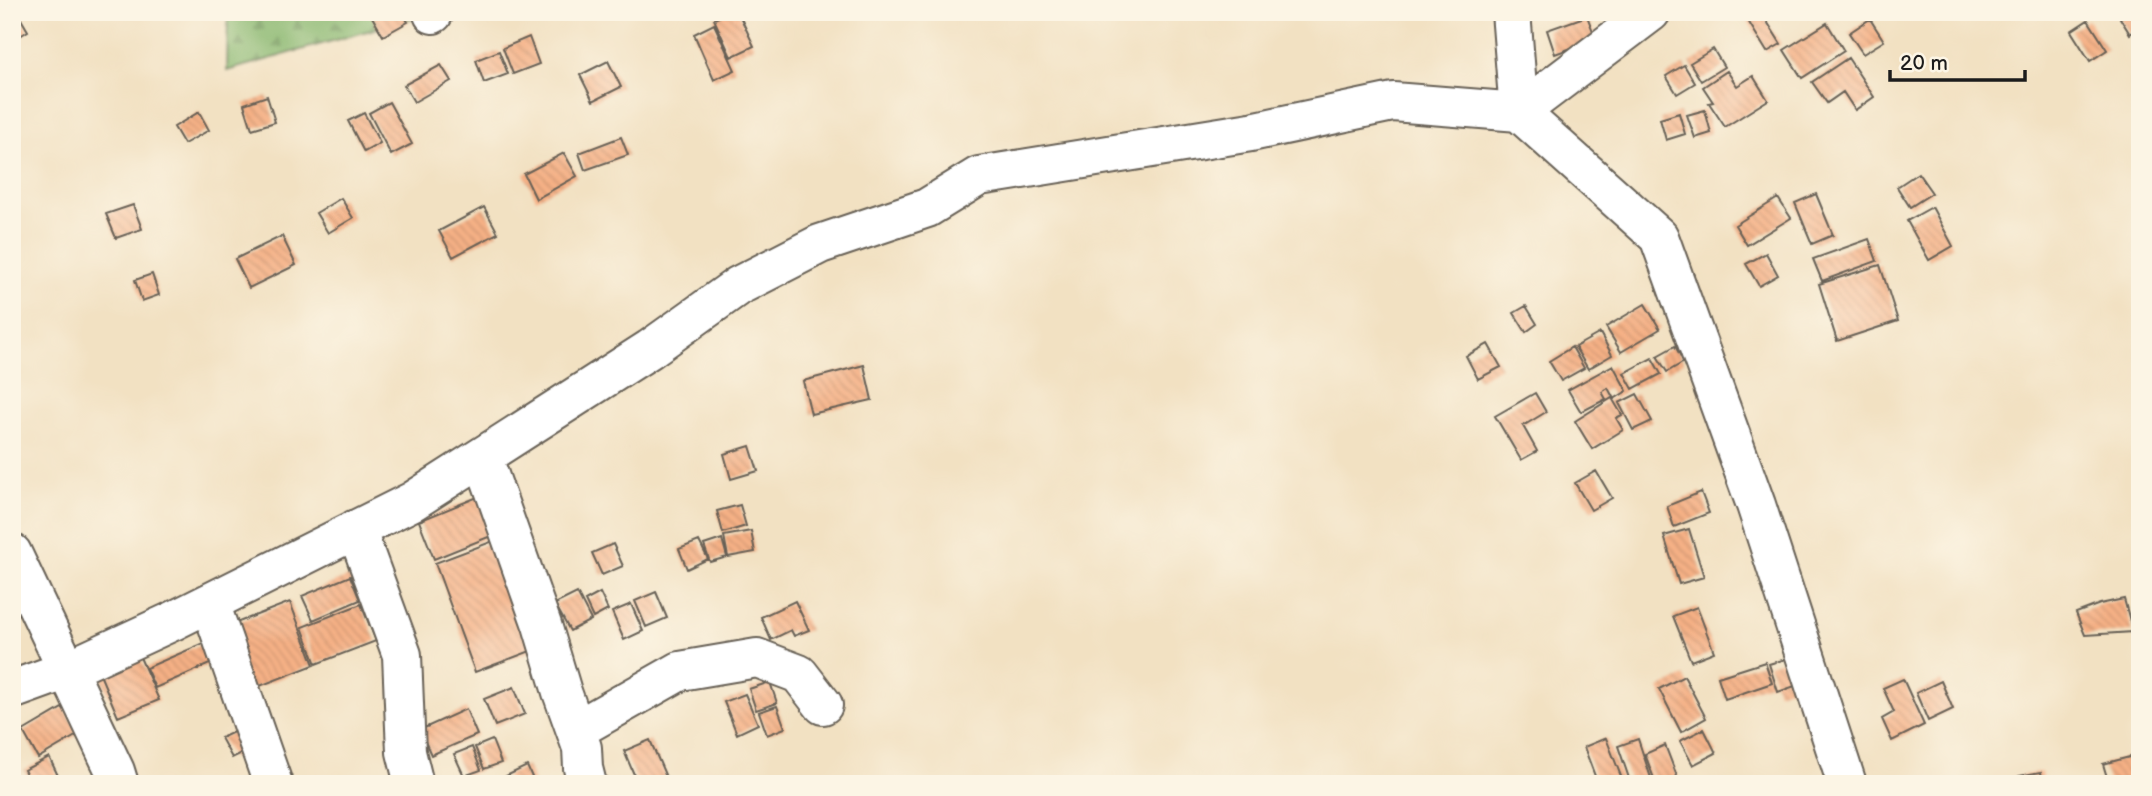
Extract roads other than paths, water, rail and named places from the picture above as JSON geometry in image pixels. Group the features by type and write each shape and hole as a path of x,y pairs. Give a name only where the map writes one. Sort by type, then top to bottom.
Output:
{"street":[{"path":"1511,12 1518,112"},
{"path":"1518,112 1651,12"},
{"path":"12,690 67,670 210,603 413,501 650,349 738,286 820,244 927,208 979,176 1251,132 1394,102 1518,112 1659,237 1756,505 1847,784"},
{"path":"483,458 582,748 587,784"},
{"path":"356,529 402,654 406,752 414,784"},
{"path":"12,553 115,771 118,784"},
{"path":"210,603 273,784"},
{"path":"576,730 680,671 757,657 799,674 823,705"}]}
